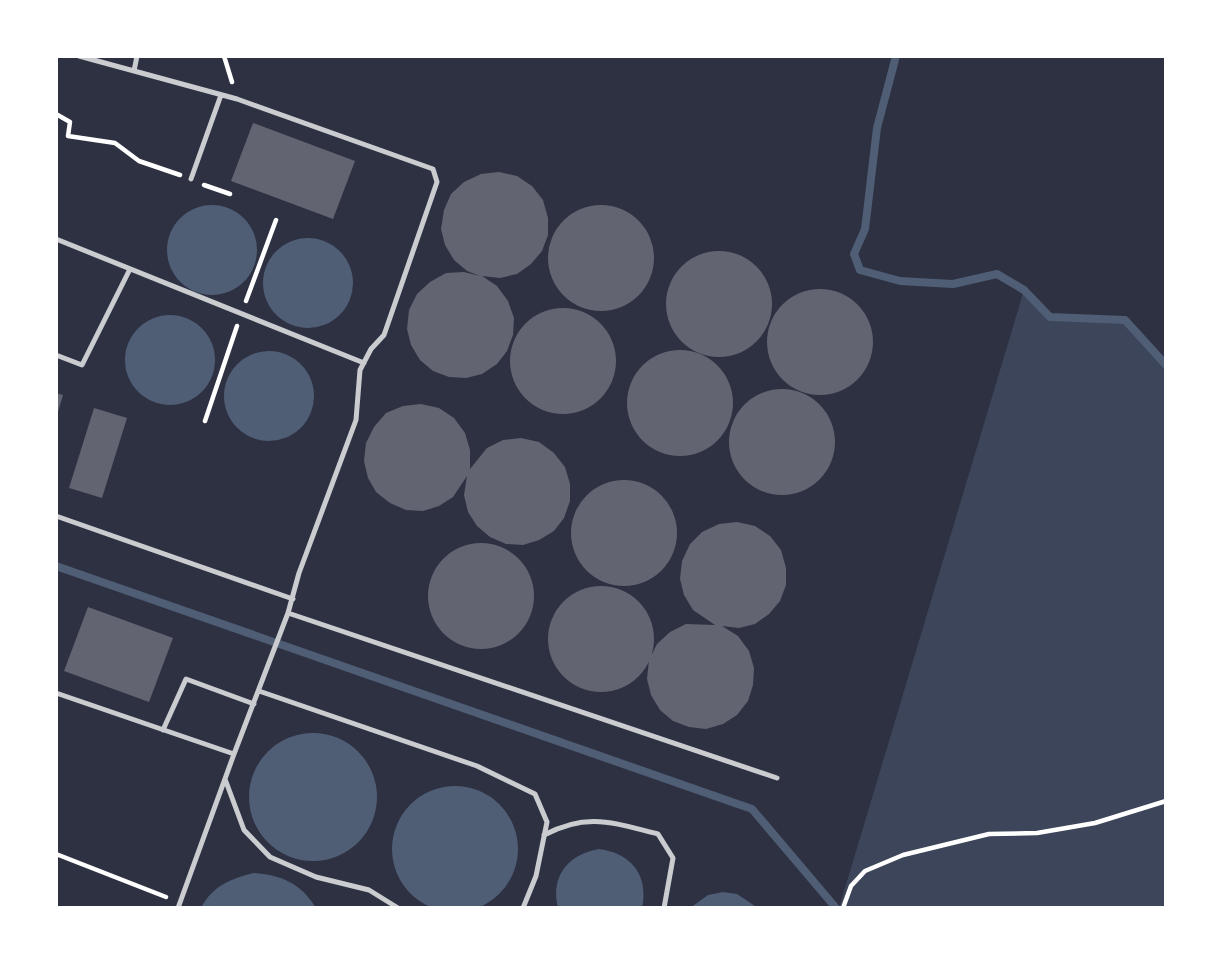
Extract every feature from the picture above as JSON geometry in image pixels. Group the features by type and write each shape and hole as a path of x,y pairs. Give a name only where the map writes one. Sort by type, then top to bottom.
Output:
{"lane":[{"path":"79,56 236,99 433,169 437,182 384,335 360,370 356,420 299,573 284,625 179,905"},
{"path":"134,71 137,56"},
{"path":"191,179 220,95"},
{"path":"56,239 364,363"},
{"path":"56,355 82,365 130,269"},
{"path":"56,516 293,598"},
{"path":"288,613 777,778"},
{"path":"163,730 186,679 254,705"},
{"path":"258,691 477,766 535,794 547,822 536,876 523,908"},
{"path":"56,693 234,754"},
{"path":"225,779 244,831 270,857 316,877 369,890 398,908"},
{"path":"544,835 563,825 587,819 658,834 673,858 664,908"}],"path":[{"path":"224,56 236,99"},
{"path":"56,114 70,122 68,136 115,143 139,161 230,194"},
{"path":"843,908 851,886 865,871 902,855 989,834 1037,833 1095,823 1166,801"},
{"path":"56,854 179,905"}],"shaded area":[{"path":"212,205 229,209 244,218 253,233 257,250 253,267 244,282 229,291 212,295 195,291 180,282 171,267 167,250 171,233 180,218 195,209"},
{"path":"308,238 325,242 340,251 349,266 353,283 349,300 340,315 325,324 308,328 291,324 276,315 267,300 263,283 267,266 276,251 291,242"},
{"path":"1024,290 1050,317 1125,320 1166,365 1166,908 839,908"},
{"path":"170,315 187,319 202,328 211,343 215,360 211,377 202,392 187,401 170,405 153,401 138,392 129,377 125,360 129,343 138,328 153,319"},
{"path":"269,351 286,355 301,364 310,379 314,396 310,413 301,428 286,437 269,441 252,437 237,428 228,413 224,396 228,379 237,364 252,355"},
{"path":"313,733 338,738 358,752 372,772 377,797 372,822 358,842 338,856 313,861 288,856 268,842 254,822 249,797 254,772 268,752 288,738"},
{"path":"455,786 479,790 500,804 514,825 518,849 514,873 500,894 479,908 455,912 431,908 410,894 396,873 392,849 396,825 410,804 431,790"},
{"path":"599,849 620,855 635,868 643,885 642,908 558,908 557,886 564,869 578,856"},
{"path":"254,873 290,882 304,892 316,908 201,908 223,884"},
{"path":"723,892 737,894 758,908 690,908 708,895"}],"building":[{"path":"253,123 355,161 333,219 231,181"},
{"path":"499,172 517,176 532,186 543,200 548,218 548,235 542,251 531,264 517,274 500,278 482,276 497,286 508,301 514,318 513,335 507,351 497,364 482,374 466,378 449,377 433,371 420,360 411,345 407,329 409,310 417,294 446,273 464,272 480,276 467,271 454,260 445,245 441,229 444,210 451,194 464,182 481,174"},
{"path":"601,205 621,209 639,220 650,238 654,258 650,278 639,296 621,307 601,311 581,307 563,296 552,278 548,258 552,238 563,220 581,209"},
{"path":"719,251 739,255 757,266 768,284 772,304 768,324 757,342 739,353 719,357 699,353 681,342 670,324 666,304 670,284 681,266 699,255"},
{"path":"820,289 840,293 858,304 869,322 873,342 869,362 858,380 840,391 820,395 800,391 782,380 771,362 767,342 771,322 782,304 800,293"},
{"path":"563,308 583,312 600,324 612,341 616,361 612,381 600,398 583,410 563,414 543,410 526,398 514,381 510,361 514,341 526,324 543,312"},
{"path":"680,350 700,354 718,365 729,383 733,403 729,423 718,441 700,452 680,456 660,452 642,441 631,423 627,403 631,383 642,365 660,354"},
{"path":"782,389 802,393 820,404 831,422 835,442 831,462 820,480 802,491 782,495 762,491 744,480 733,462 729,442 733,422 744,404 762,393"},
{"path":"56,393 63,395 57,415 56,415"},
{"path":"421,404 439,408 454,418 465,433 470,450 470,469 487,448 503,440 521,438 539,442 554,453 565,467 570,484 570,501 564,518 554,531 523,545 506,544 490,537 477,526 468,512 464,495 467,476 453,497 439,506 423,511 406,510 390,503 376,492 368,478 364,461 366,443 374,427 386,413 403,406"},
{"path":"94,408 127,418 102,498 69,488"},
{"path":"624,480 644,484 661,496 673,513 677,533 673,553 661,570 644,582 624,586 604,582 587,570 575,553 571,533 575,513 587,496 604,484"},
{"path":"737,522 755,526 770,536 781,550 786,568 786,585 780,601 769,614 755,624 739,628 722,626 738,636 749,651 754,668 748,701 737,715 723,724 706,729 689,727 673,721 660,710 651,695 647,679 649,660 657,644 670,632 686,624 715,625 693,610 684,595 680,579 682,561 690,544 702,532 719,524"},
{"path":"481,543 501,547 519,558 530,576 534,596 530,616 519,634 501,645 481,649 461,645 443,634 432,616 428,596 432,576 443,558 461,547"},
{"path":"601,586 621,590 639,601 650,619 654,639 650,659 639,677 621,688 601,692 581,688 563,677 552,659 548,639 552,619 563,601 581,590"},
{"path":"88,607 173,638 149,702 64,671"}],"waterway":[{"path":"896,56 877,128 865,229 854,254 860,270 900,281 953,284 997,274 1024,290 1050,317 1125,320 1166,365"},
{"path":"56,566 752,809 836,908"}]}
